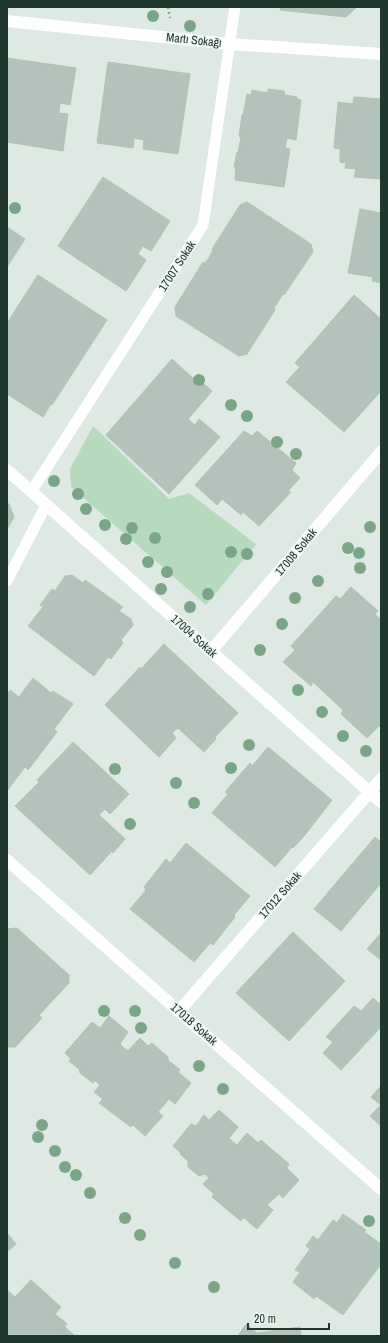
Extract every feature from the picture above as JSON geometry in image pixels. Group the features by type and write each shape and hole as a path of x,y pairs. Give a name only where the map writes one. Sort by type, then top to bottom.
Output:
{"street":[{"name":"Martı Sokağı","path":"7,21 230,44 381,54"},
{"name":"17008 Sokak","path":"211,651 381,452"},
{"name":"17004 Sokak","path":"7,470 381,802"},
{"name":"17012 Sokak","path":"179,1011 381,779"},
{"name":"17018 Sokak","path":"8,863 381,1189"}],"lane":[{"name":"17007 Sokak","path":"31,492 203,225 235,7"},
{"path":"7,581 46,505"}],"green space":[{"path":"93,426 169,499 189,493 256,544 206,605 71,487 70,469"}],"building":[{"path":"281,7 357,7 346,17 280,10"},
{"path":"7,58 76,68 70,105 60,103 59,113 68,114 63,151 7,142"},
{"path":"108,62 190,74 178,154 143,149 144,140 134,138 133,148 97,143"},
{"path":"268,89 284,91 285,95 297,97 297,99 301,100 296,140 287,138 285,148 290,149 284,187 235,180 236,167 234,167 241,137 239,136 247,94 251,95 252,90 268,93"},
{"path":"354,97 381,99 381,179 354,177 356,169 345,168 346,163 340,162 340,149 334,148 338,102 353,104"},
{"path":"103,177 170,221 151,251 143,246 138,254 146,260 126,291 58,246"},
{"path":"247,202 311,244 313,252 284,295 283,294 274,308 275,310 247,354 239,356 176,316 175,307 203,262 204,264 209,258 213,250 212,249 240,205"},
{"path":"360,209 381,213 381,283 372,281 373,277 348,273"},
{"path":"7,227 25,239 7,267"},
{"path":"38,275 107,320 43,417 7,394 7,323"},
{"path":"354,295 381,319 381,391 344,432 286,382 300,367 295,363"},
{"path":"172,359 196,381 198,379 212,391 188,419 195,425 199,419 220,437 169,494 106,435"},
{"path":"244,431 252,436 257,431 296,463 292,470 300,478 288,491 291,492 259,526 243,512 241,515 222,499 217,505 195,485"},
{"path":"7,503 9,504 14,517 7,529"},
{"path":"72,575 83,583 85,580 123,607 119,611 131,619 133,625 121,640 123,643 111,659 108,657 94,676 28,626 43,607 40,605 52,589 55,591 65,576"},
{"path":"351,587 378,611 375,614 381,620 381,727 379,726 367,738 341,714 343,710 313,682 311,686 283,662 295,650 291,646 336,596 340,599"},
{"path":"164,644 238,713 215,737 216,739 204,752 178,728 172,733 176,738 159,757 105,705 140,667 141,669"},
{"path":"33,678 51,693 53,691 73,704 54,729 57,732 28,770 25,767 7,791 7,695 10,690 19,697"},
{"path":"73,742 129,794 110,814 105,809 99,815 125,839 90,875 15,806 39,782 37,780"},
{"path":"268,747 332,800 305,835 293,848 292,847 275,867 212,813 228,794 225,792 250,763 252,766"},
{"path":"375,837 381,842 381,883 341,931 314,909"},
{"path":"186,843 250,896 234,915 235,917 213,945 210,943 194,962 130,909 146,890 144,887 166,859 170,863"},
{"path":"17,928 69,975 69,983 39,1015 42,1018 15,1047 7,1047 7,929"},
{"path":"293,932 345,981 289,1041 236,993"},
{"path":"381,933 381,960 367,949"},
{"path":"373,998 381,1005 381,1027 341,1070 323,1053 333,1042 326,1037 354,1006 361,1011"},
{"path":"109,1016 128,1032 120,1044 123,1047 128,1051 140,1038 148,1046 152,1043 168,1057 168,1060 180,1070 178,1072 191,1083 175,1104 169,1099 158,1112 163,1116 145,1136 133,1125 131,1127 99,1103 103,1099 94,1092 100,1085 94,1080 93,1083 80,1073 79,1069 69,1061 71,1059 65,1053 92,1022 100,1028"},
{"path":"381,1086 381,1105 371,1097"},
{"path":"381,1105 381,1126 370,1116"},
{"path":"219,1110 238,1127 229,1138 233,1142 237,1145 247,1133 258,1143 261,1140 289,1164 287,1168 299,1180 283,1198 279,1194 267,1205 273,1210 257,1229 243,1217 241,1221 212,1197 214,1194 203,1184 209,1178 205,1174 199,1176 188,1167 188,1161 173,1146 191,1124 196,1126 204,1115 209,1120"},
{"path":"343,1214 366,1230 364,1232 381,1244 381,1264 343,1315 316,1296 314,1299 293,1282 300,1272 295,1270 310,1249 306,1246 313,1236 318,1240 333,1220 337,1223"},
{"path":"7,1233 16,1244 7,1252"},
{"path":"31,1280 61,1307 55,1314 67,1324 57,1336 7,1336 7,1290 15,1297"},
{"path":"246,1324 257,1333 300,1327 301,1336 238,1336"},
{"path":"65,1327 75,1336 57,1336"}]}
